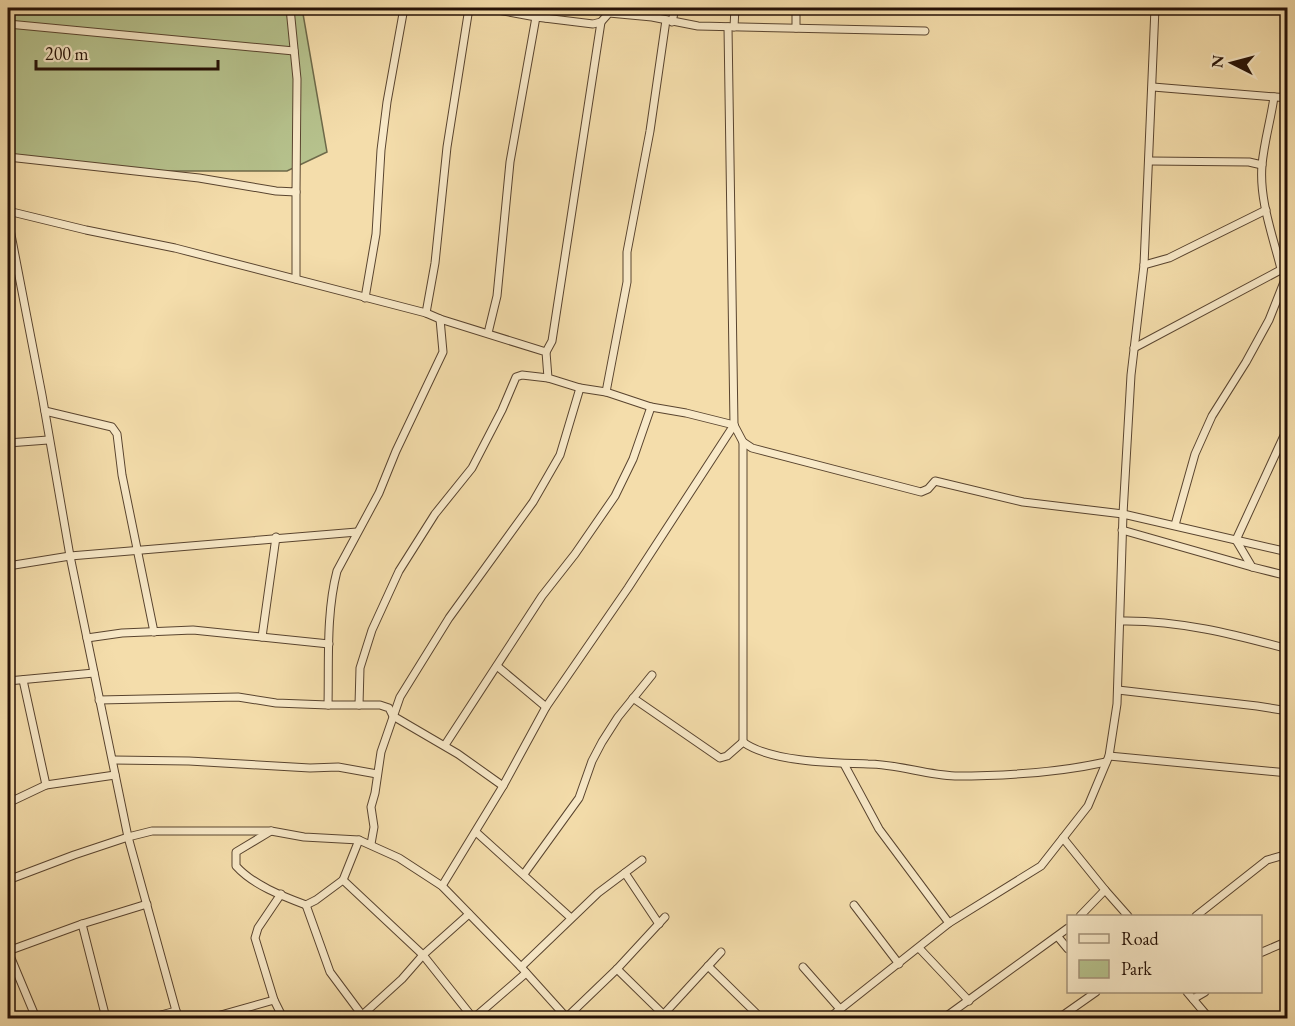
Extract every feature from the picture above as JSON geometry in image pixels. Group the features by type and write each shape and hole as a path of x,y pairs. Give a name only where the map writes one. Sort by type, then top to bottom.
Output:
{"street":[{"path":"290,8 297,79 296,279"},
{"path":"365,298 376,234 381,150 387,102 404,8"},
{"path":"426,313 435,263 447,147 469,8"},
{"path":"487,8 536,17 593,24 601,22"},
{"path":"546,18 548,8"},
{"path":"606,392 627,282 627,252 669,21 675,8"},
{"path":"633,698 720,758 727,756 743,742 743,442 734,425 731,27 735,8"},
{"path":"796,8 796,28"},
{"path":"829,1018 950,923 1041,866 1088,806 1107,759 1114,728 1118,690 1122,530 1134,348 1144,265 1155,8"},
{"path":"548,378 546,352 552,341 601,22 610,10 698,26 926,31"},
{"path":"488,333 496,296 510,162 536,17"},
{"path":"8,24 294,51"},
{"path":"1153,87 1287,98"},
{"path":"1175,525 1194,454 1212,416 1269,320 1285,269 1266,210 1262,165 1274,97"},
{"path":"8,158 187,177 296,192"},
{"path":"1150,161 1248,162 1262,165"},
{"path":"1144,265 1169,258 1266,210"},
{"path":"8,211 75,228 176,248 426,313 546,352"},
{"path":"8,219 9,237 45,411 48,440 70,556 128,837 177,1015 150,1018"},
{"path":"1134,348 1285,269"},
{"path":"328,705 329,644 337,571 379,493 396,451 443,352 440,319"},
{"path":"359,705 360,668 372,630 399,571 435,514 472,468 516,377 522,375 548,378 579,388 606,392 651,407 734,425"},
{"path":"371,844 374,827 371,807 381,752 400,697 449,618 533,501 560,455 579,388"},
{"path":"445,745 542,596 575,554 615,496 633,459 651,407"},
{"path":"45,411 112,427 117,434 122,475 154,632"},
{"path":"442,886 503,786 546,707 628,588 734,425"},
{"path":"1236,540 1287,428"},
{"path":"8,443 48,440"},
{"path":"743,442 752,448 921,492 928,489 935,481 1023,501 1123,514 1287,552"},
{"path":"1122,530 1287,576"},
{"path":"8,566 40,559 70,556 357,532"},
{"path":"262,637 276,537"},
{"path":"1236,540 1252,567"},
{"path":"1121,621 1196,626 1287,649"},
{"path":"87,638 122,633 193,630 329,644"},
{"path":"497,666 546,707"},
{"path":"8,681 94,673"},
{"path":"524,874 579,798 592,761 602,742 652,675"},
{"path":"23,680 46,785"},
{"path":"1118,690 1287,711"},
{"path":"99,700 238,697 276,703 380,705 389,708 393,716 425,736 445,745 503,786"},
{"path":"743,742 753,750 807,761 870,764 954,776 1026,775 1066,771 1107,759 1287,773"},
{"path":"113,760 189,761 310,768 338,767 377,774"},
{"path":"844,764 879,829 950,923"},
{"path":"8,802 46,785 115,775"},
{"path":"8,880 128,837 152,831 271,831 304,837 359,840 399,858 442,886 567,1018 665,917"},
{"path":"271,831 236,852 236,866 273,892 306,905 330,972 361,1017 402,979 423,955 470,914"},
{"path":"476,832 571,918"},
{"path":"1063,838 1127,915"},
{"path":"306,905 343,879 359,840"},
{"path":"1197,915 1267,860 1287,854"},
{"path":"343,879 423,955 473,1018 524,970 571,918 598,893 642,860"},
{"path":"625,873 658,924"},
{"path":"1081,915 1105,890"},
{"path":"281,894 258,928 255,938 274,1000 283,1018"},
{"path":"36,1018 8,951 82,924 147,904"},
{"path":"854,905 899,964"},
{"path":"82,924 106,1018"},
{"path":"944,1018 1067,929"},
{"path":"1058,937 1067,948"},
{"path":"1262,952 1287,941"},
{"path":"919,948 969,1001"},
{"path":"617,969 665,1017 721,952"},
{"path":"708,966 761,1018"},
{"path":"803,967 840,1009"},
{"path":"1059,1018 1094,993"},
{"path":"1188,993 1209,1018"},
{"path":"1193,999 1202,993"},
{"path":"210,1018 274,1000"}],"green space":[{"path":"8,8 302,8 327,152 287,171 123,171 8,160"}]}
